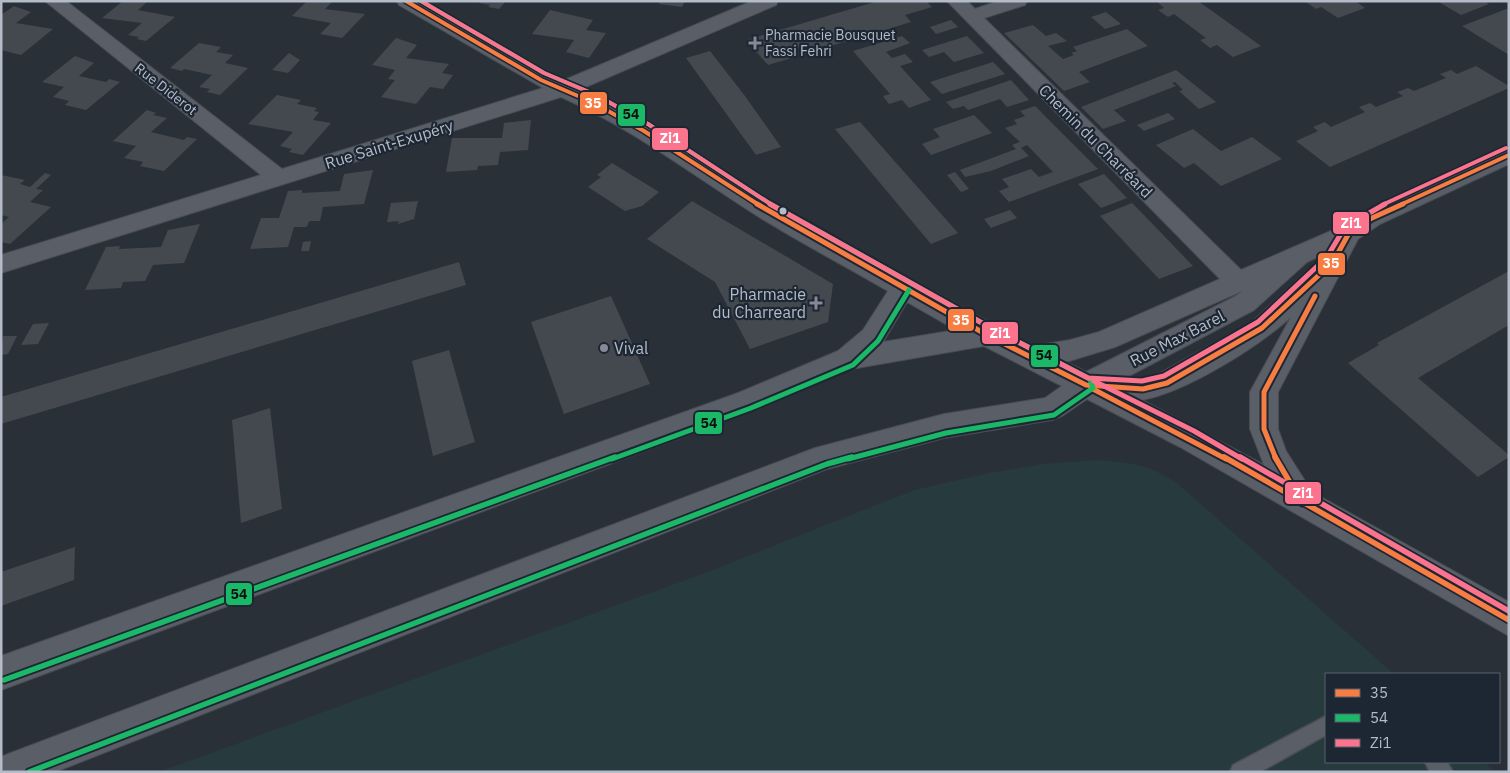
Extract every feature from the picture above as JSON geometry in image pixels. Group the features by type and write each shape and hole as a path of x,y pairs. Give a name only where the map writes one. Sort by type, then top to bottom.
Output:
{"street":[{"name":"Rue Diderot","path":"54,1 279,178"},
{"path":"406,1 541,80 592,102 644,131 768,211 987,335 1190,438 1509,620"},
{"name":"Rue Saint-Exupéry","path":"1,264 562,89 768,1"},
{"path":"963,9 1018,1"},
{"name":"Chemin du Charréard","path":"963,9 1237,281"},
{"name":"Rue Max Barel","path":"1031,357 1070,351 1106,340 1349,233 1372,218 1509,155"},
{"name":"Rue Max Barel","path":"1302,503 1274,456 1264,429 1264,392 1349,233"},
{"name":"Rue Max Barel","path":"1086,385 1245,303 1300,254"},
{"name":"Rue Max Barel","path":"1086,385 1143,389 1167,383 1262,328 1333,262"},
{"path":"848,359 872,336 889,312 902,287"},
{"path":"1,673 748,401 848,359 987,335"},
{"path":"8,772 825,457 944,426 1052,408 1086,385"}],"lane":[{"path":"1240,772 1325,726"}],"green space":[{"path":"1097,460 1120,462 1139,465 1167,477 1178,484 1393,673 1325,673 1325,763 1486,763 1494,772 159,772 713,570 914,490 989,473 1044,464"}],"building":[{"path":"123,1 148,1 138,10 175,17 146,41 137,39 139,37 128,35 142,23 102,18"},
{"path":"307,1 333,1 325,9 365,14 342,38 320,34 331,23 292,16"},
{"path":"480,1 506,1 499,9 488,7 490,5 479,3"},
{"path":"660,1 685,1 682,7 659,4"},
{"path":"878,1 926,1 932,7 905,15 911,22 862,37 856,30 847,32 854,39 804,54 798,47 789,50 795,57 768,65 746,40"},
{"path":"1156,1 1198,1 1261,46 1233,57 1217,45 1210,48 1200,40 1206,38 1174,14 1168,17 1158,10 1164,8"},
{"path":"1355,1 1365,8 1338,18 1321,7 1316,9 1306,2"},
{"path":"1437,1 1484,1 1489,4 1461,15"},
{"path":"14,6 31,12 16,23 53,29 21,55 1,50 3,47 1,47 1,15"},
{"path":"1509,8 1509,55 1462,26"},
{"path":"550,10 593,20 586,30 606,33 589,58 566,52 574,40 532,34"},
{"path":"1106,12 1121,24 1105,29 1091,17"},
{"path":"951,20 958,27 936,34 930,27"},
{"path":"1033,25 1046,36 1056,33 1067,41 1048,46 1063,59 1074,55 1071,53 1077,51 1073,47 1127,29 1148,46 1079,72 1090,82 1064,91 1004,33"},
{"path":"902,36 910,43 886,52 892,58 905,54 913,62 900,66 931,100 909,108 902,100 889,104 883,96 890,94 853,51"},
{"path":"967,36 984,53 954,62 944,52 929,57 922,50"},
{"path":"396,38 417,45 406,58 449,64 442,73 453,75 443,89 430,87 416,104 381,97 395,80 388,79 395,70 372,65"},
{"path":"199,43 221,47 216,52 233,55 225,63 248,68 220,95 207,92 210,89 199,87 212,75 170,68"},
{"path":"710,51 781,147 756,155 686,58"},
{"path":"289,53 300,60 288,73 272,70"},
{"path":"75,56 94,63 79,76 106,82 109,79 120,82 86,110 65,105 69,101 53,97 64,87 42,82"},
{"path":"993,62 1005,74 942,94 930,82"},
{"path":"1476,66 1509,86 1509,88 1330,167 1296,141 1318,131 1313,127 1325,122 1331,127 1365,112 1359,107 1370,103 1376,107 1403,96 1397,92 1408,88 1414,91 1446,78 1440,74 1451,70 1457,74"},
{"path":"1176,70 1216,102 1199,109 1179,91 1183,90 1175,82 1172,83 1176,86 1114,110 1126,121 1103,129 1081,107"},
{"path":"1011,80 1029,100 1007,107 1000,99 968,110 964,106 953,109 946,102"},
{"path":"277,95 301,100 297,104 317,108 314,111 319,112 313,120 331,123 303,155 289,152 292,149 280,146 293,132 248,124"},
{"path":"1035,106 1098,169 1009,202 999,191 1009,187 1002,179 1031,169 1039,177 1053,172 1027,145 1021,148 1029,156 991,171 965,177 960,170 1016,149 1012,145 1020,142 1005,128 1017,124 1014,120 1025,116 1020,111"},
{"path":"147,110 156,113 153,115 167,118 151,132 184,140 187,137 197,139 164,171 140,166 143,162 124,158 136,146 113,141"},
{"path":"1168,113 1175,119 1144,131 1137,125"},
{"path":"974,115 992,133 931,155 922,144 940,137 933,129"},
{"path":"531,120 528,150 500,152 498,165 478,166 477,170 446,172 452,138 502,138 504,123"},
{"path":"860,122 958,233 931,244 835,129"},
{"path":"1193,129 1221,151 1252,137 1282,159 1221,186 1194,163 1184,168 1156,145"},
{"path":"612,163 659,192 642,206 625,211 588,187 601,177 597,175"},
{"path":"373,170 364,204 323,207 320,221 309,221 307,227 294,227 288,247 250,249 261,218 279,218 288,191 302,190 302,193 340,191 344,174"},
{"path":"955,172 969,189 961,192 947,175"},
{"path":"45,173 51,175 36,189 43,190 30,202 51,207 10,244 1,242 1,224 9,217 1,215 1,175 25,180 20,184 30,187"},
{"path":"1104,174 1127,198 1101,208 1078,184"},
{"path":"418,201 414,219 398,224 399,221 387,222 391,203"},
{"path":"692,201 833,284 828,322 750,349 715,282 647,239"},
{"path":"1132,203 1193,266 1159,279 1100,216"},
{"path":"1010,210 1017,218 991,228 984,219"},
{"path":"200,224 184,263 153,265 145,281 123,282 121,288 85,290 106,247 120,246 119,249 161,247 168,230"},
{"path":"311,241 309,251 301,251 303,242"},
{"path":"459,262 466,285 1,424 1,397"},
{"path":"1509,271 1509,325 1418,378 1509,455 1509,457 1478,477 1348,363 1379,345 1377,343"},
{"path":"611,296 650,384 564,414 531,322"},
{"path":"49,323 38,344 21,345 33,324"},
{"path":"3,336 17,336 8,354 1,355"},
{"path":"449,350 475,442 433,456 412,361"},
{"path":"270,408 282,509 241,523 232,420"},
{"path":"75,547 74,580 1,606 1,572"}],"transit line":[{"name":"35","path":"406,1 541,80 592,102 644,131 768,211 987,335 1086,385 1143,389 1167,383 1262,328 1333,262 1349,233 1372,218 1509,155"},
{"name":"54","path":"29,772 827,464 946,433 1054,415 1093,388 1093,383 1090,379 991,328 772,205 648,124 596,95 544,73 421,1"},
{"name":"Zi1","path":"421,1 544,73 596,95 648,124 772,205 991,328 1088,378 1142,381 1164,376 1258,322 1327,257 1345,227 1369,211 1506,148"},
{"name":"54","path":"4,680 751,408 853,365 878,341 909,290"},
{"name":"35","path":"1302,503 1274,456 1264,429 1264,392 1315,296"},
{"name":"Zi1","path":"1094,381 1194,431 1509,611"},
{"name":"35","path":"1091,388 1190,438 1509,620"}],"place":[{"name":"Pharmacie Bousquet Fassi Fehri","path":"755,43"},
{"name":"Pharmacie du Charreard","path":"816,303"},
{"name":"Vival","path":"604,348"}]}
